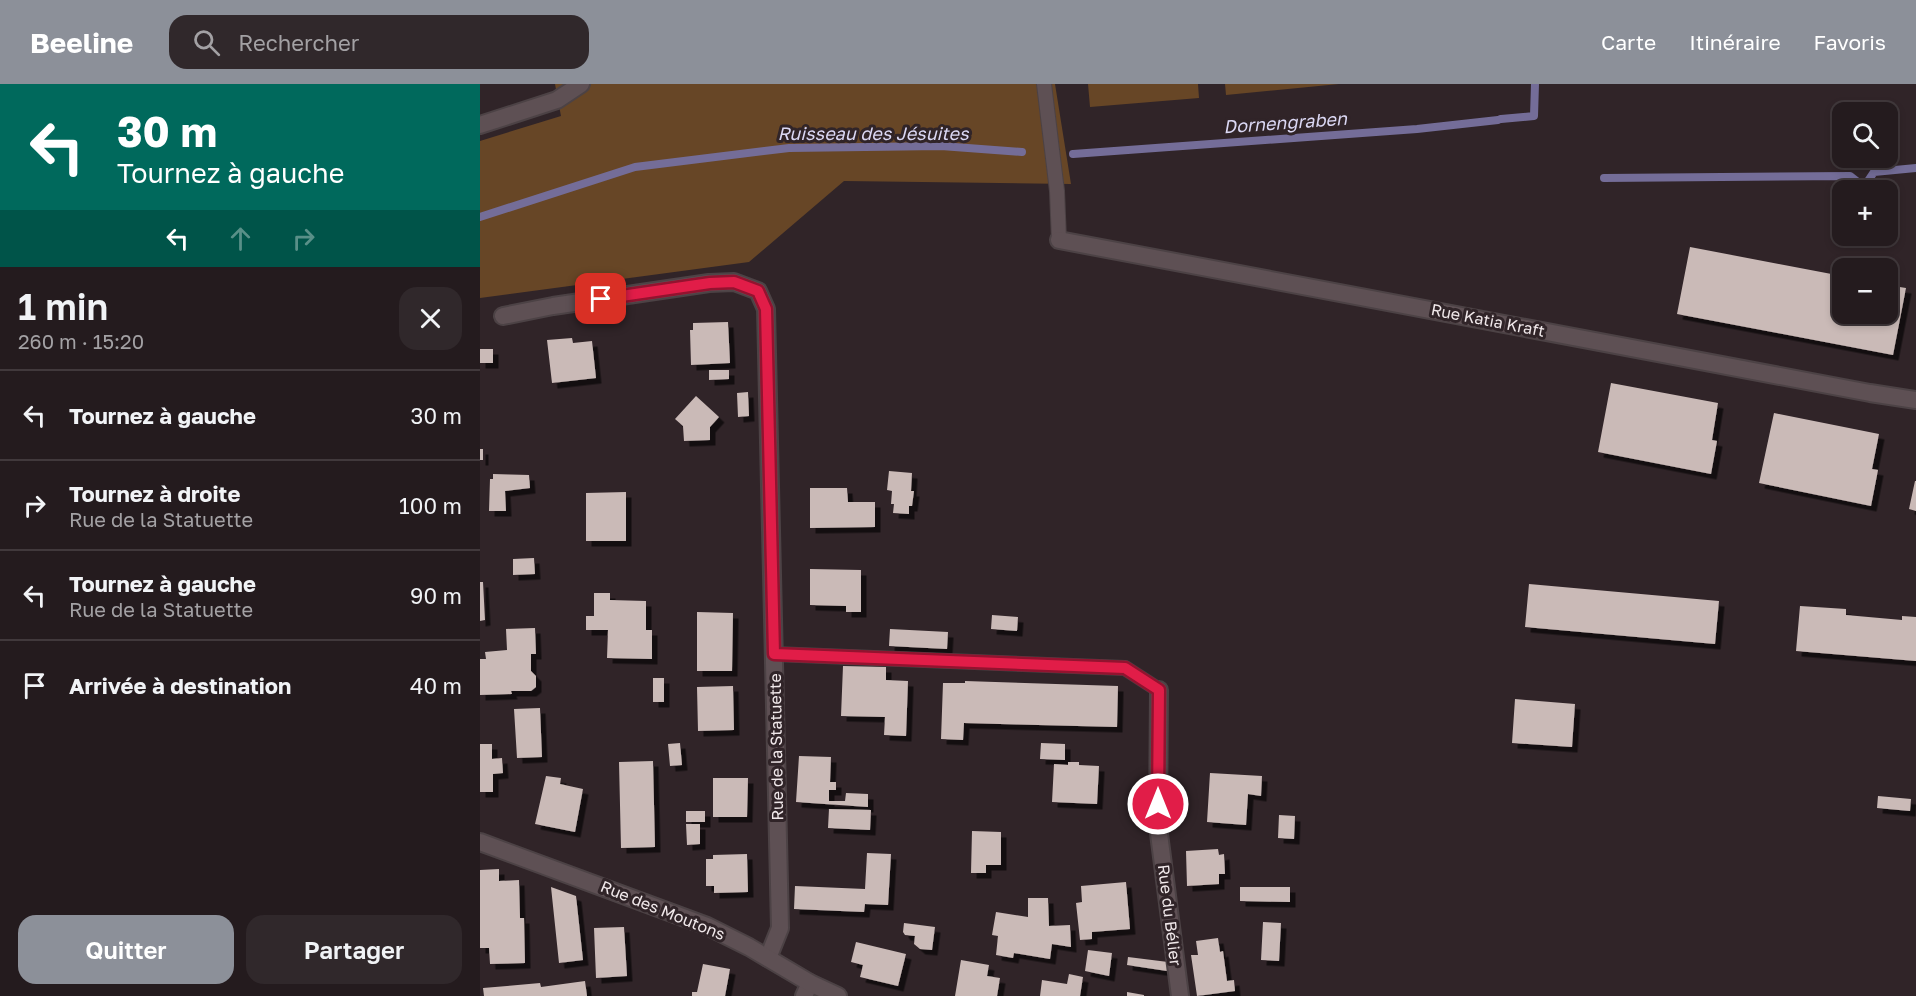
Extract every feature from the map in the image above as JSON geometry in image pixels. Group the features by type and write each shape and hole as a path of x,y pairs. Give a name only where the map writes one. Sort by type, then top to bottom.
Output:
{"street":[{"path":"480,125 557,100 581,84"},
{"name":"Rue Katia Kraft","path":"1059,240 1916,400"},
{"name":"Rue de la Statuette","path":"503,316 553,306 710,283 734,282 758,291 766,309 780,928 768,958"},
{"name":"Rue du Bélier","path":"1159,690 1158,826 1180,996"},
{"name":"Rue des Moutons","path":"480,842 680,916 730,937 768,958 807,989 838,996"}],"lane":[{"path":"1044,84 1057,191 1059,240"},
{"path":"774,654 1125,668 1159,690"}],"shaded area":[{"path":"555,84 1055,84 1071,184 844,181 749,262 480,298 480,141 561,116"},
{"path":"1088,84 1198,84 1199,98 1090,107"},
{"path":"1225,84 1339,84 1226,95"}],"building":[{"path":"1690,247 1832,274 1832,324 1898,324 1898,287 1906,288 1893,355 1677,314"},
{"path":"728,322 730,363 691,365 690,330 693,330 693,323"},
{"path":"572,338 573,343 592,341 596,378 552,383 547,340"},
{"path":"480,349 493,349 493,363 480,363"},
{"path":"709,370 729,370 729,379 709,380"},
{"path":"1611,383 1718,403 1712,440 1717,441 1711,474 1598,452"},
{"path":"748,392 749,416 738,417 737,393"},
{"path":"696,396 719,417 710,427 710,440 684,441 683,426 675,419"},
{"path":"1774,413 1879,434 1872,469 1878,470 1871,506 1759,483"},
{"path":"480,449 483,449 483,460 480,460"},
{"path":"889,471 912,473 911,491 914,491 909,514 893,513 892,491 887,490"},
{"path":"493,474 529,475 530,488 505,491 506,511 489,511 490,479 493,479"},
{"path":"1916,481 1916,511 1909,509"},
{"path":"810,488 847,488 848,502 875,502 875,527 810,528"},
{"path":"626,492 626,541 586,541 586,493"},
{"path":"534,558 535,574 513,575 513,559"},
{"path":"810,569 861,570 861,612 846,612 846,606 810,605"},
{"path":"480,582 483,582 485,620 480,621"},
{"path":"1529,584 1719,601 1715,644 1525,627"},
{"path":"594,593 610,593 610,600 646,601 646,630 652,630 652,659 607,658 608,630 586,630 586,616 594,616"},
{"path":"1800,606 1846,609 1846,615 1902,620 1902,616 1916,617 1916,661 1796,651"},
{"path":"697,612 733,613 732,671 697,671"},
{"path":"992,615 1018,617 1017,631 991,629"},
{"path":"535,628 536,654 531,654 531,671 536,676 536,687 531,691 511,691 512,694 480,695 480,659 486,659 485,652 507,650 506,629"},
{"path":"890,629 948,632 947,649 889,646"},
{"path":"843,666 886,667 886,680 908,681 906,736 884,735 885,717 841,716"},
{"path":"653,678 664,678 664,702 653,702"},
{"path":"965,681 1118,686 1117,727 964,723 963,740 941,739 943,683 965,683"},
{"path":"733,686 734,730 698,731 697,687"},
{"path":"1515,699 1575,704 1572,747 1512,743"},
{"path":"540,708 542,757 517,758 514,709"},
{"path":"680,743 682,765 670,766 668,744"},
{"path":"1041,743 1065,744 1065,760 1040,759"},
{"path":"480,744 492,744 492,759 502,758 503,773 493,774 493,792 480,792"},
{"path":"799,756 831,757 830,782 836,782 836,790 829,790 829,801 845,801 846,793 868,794 868,807 796,802"},
{"path":"653,761 655,847 621,848 619,762"},
{"path":"1068,762 1099,766 1097,804 1052,802 1054,764 1068,765"},
{"path":"1210,773 1262,776 1261,796 1248,794 1246,825 1207,822"},
{"path":"546,776 561,778 560,784 583,789 575,832 535,824"},
{"path":"713,778 748,778 747,817 713,817"},
{"path":"1878,796 1911,799 1910,811 1877,808"},
{"path":"829,809 871,810 870,830 828,828"},
{"path":"686,811 705,811 705,822 686,822"},
{"path":"1279,815 1295,816 1294,839 1278,838"},
{"path":"686,824 700,824 700,844 687,845"},
{"path":"972,831 1001,832 1001,865 986,865 986,873 971,873"},
{"path":"1218,849 1219,855 1224,854 1225,874 1219,874 1219,884 1187,886 1186,851"},
{"path":"867,853 891,854 888,905 865,904 864,912 794,909 795,886 865,889"},
{"path":"747,854 748,892 714,893 714,886 706,886 706,859 713,859 713,855"},
{"path":"499,869 499,881 519,880 520,918 524,918 525,963 490,964 489,948 480,948 480,870"},
{"path":"1126,882 1130,929 1092,932 1092,939 1080,940 1076,903 1082,902 1081,886"},
{"path":"551,887 576,896 583,960 559,963"},
{"path":"1240,887 1290,887 1290,902 1240,901"},
{"path":"1028,898 1048,898 1049,926 1070,925 1071,947 1052,944 1050,959 1014,953 1013,958 996,955 998,936 992,935 996,912 1028,917"},
{"path":"1263,922 1281,923 1279,961 1261,960"},
{"path":"904,923 935,927 932,950 920,949 914,944 915,936 905,935 903,932"},
{"path":"624,927 627,976 596,978 594,928"},
{"path":"1218,938 1220,952 1223,951 1227,981 1234,980 1235,991 1197,996 1191,955 1198,955 1196,941"},
{"path":"856,942 906,954 898,986 860,977 863,965 851,962"},
{"path":"1088,950 1112,953 1109,976 1085,971"},
{"path":"1128,957 1168,962 1167,971 1127,965"},
{"path":"961,960 989,965 987,976 1000,978 997,996 955,996"},
{"path":"703,964 730,969 725,996 692,996 692,992 697,992"},
{"path":"1069,974 1083,977 1080,996 1040,996 1042,980 1067,984"},
{"path":"585,981 587,996 484,996 483,988 540,983 541,987"},
{"path":"1127,992 1144,995 1144,996 1127,996"}],"waterway":[{"name":"Dornengraben","path":"1501,119 1534,116 1535,84"},
{"name":"Dornengraben","path":"1073,154 1417,129 1498,120"},
{"name":"Ruisseau des Jésuites","path":"480,217 635,167 789,148 941,146 1022,152"},
{"path":"1604,178 1850,176 1864,187 1874,172 1916,168"}],"route":[{"path":"601,299 710,283 734,282 758,291 766,309 774,654 1125,668 1159,690 1158,804"}]}
